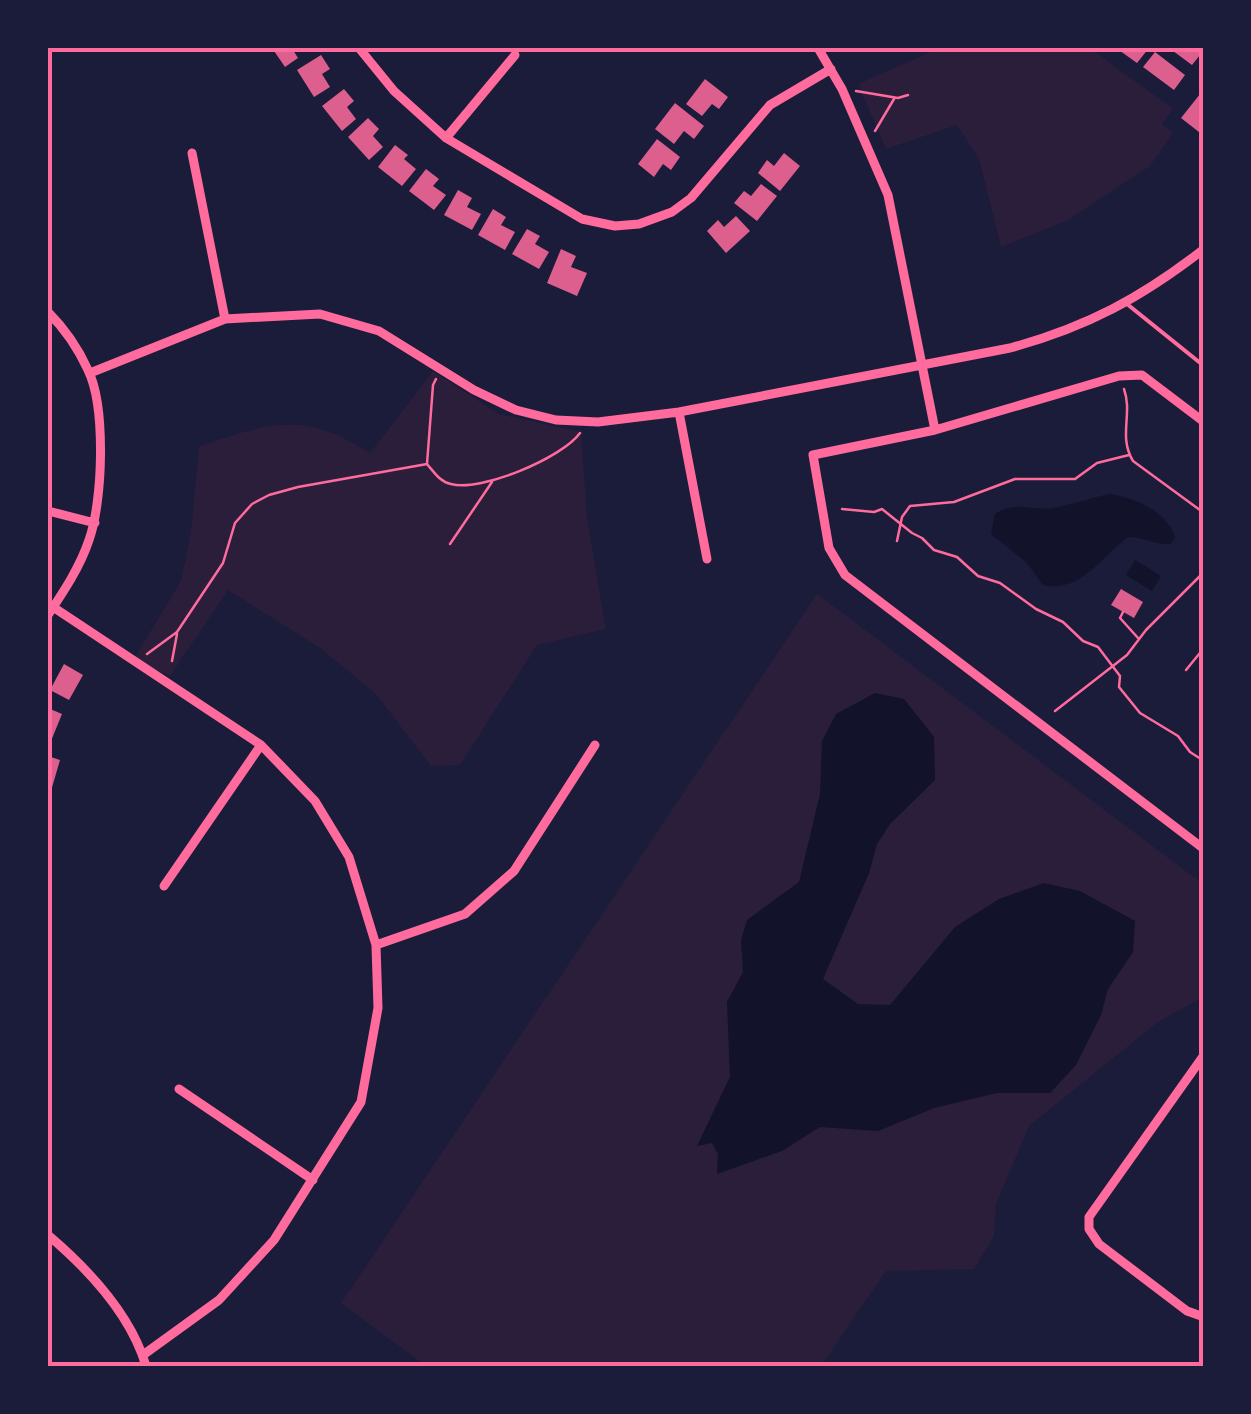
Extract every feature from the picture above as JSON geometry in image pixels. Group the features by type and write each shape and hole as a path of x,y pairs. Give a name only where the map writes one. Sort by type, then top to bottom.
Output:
{"street":[{"path":"359,48 394,91 446,138 582,219 628,226 656,220 691,198 770,105 831,69"},
{"path":"818,48 842,89 888,194 935,430"},
{"path":"446,138 515,55"},
{"path":"192,154 225,319"},
{"path":"90,373 225,319 320,314 379,330 474,390 516,410 556,420 588,422 678,412 1046,338 1127,304 1204,249"},
{"path":"48,312 62,326 90,373 102,447 94,523 82,557 50,611 261,745 315,802 349,857 376,945 378,1008 360,1102 274,1240 219,1300 143,1355"},
{"path":"1204,422 1142,375 1119,376 935,430 813,454 829,548 844,575 1204,850"},
{"path":"678,412 708,560"},
{"path":"48,512 94,523"},
{"path":"376,945 465,914 514,871 596,744"},
{"path":"164,886 261,745"},
{"path":"1204,1056 1089,1216 1090,1232 1099,1244 1187,1311 1204,1317"},
{"path":"179,1090 313,1180"},
{"path":"48,1234 77,1260 115,1306 146,1366"}],"lane":[{"path":"1127,304 1204,366"}],"path":[{"path":"842,89 895,98 908,95"},
{"path":"866,146 895,98"},
{"path":"442,369 433,385 427,464 443,481 468,486 493,481 569,446 588,422"},
{"path":"1119,376 1129,404 1124,423 1133,461 1204,514"},
{"path":"897,541 910,506 954,502 1014,479 1076,479 1098,463 1129,454"},
{"path":"145,655 177,632 216,576 235,524 252,504 298,487 427,464"},
{"path":"442,490 443,481"},
{"path":"450,544 493,481"},
{"path":"842,509 882,509 934,550 956,557 978,576 1000,583 1062,622 1083,641 1098,647 1120,676 1119,687 1140,713 1178,736 1204,762"},
{"path":"1055,711 1128,655 1204,572"},
{"path":"1123,612 1120,618 1139,640"},
{"path":"172,661 177,632"},
{"path":"1186,670 1204,648"}],"shaded area":[{"path":"934,48 1090,48 1173,109 1162,124 1173,133 1150,166 1068,220 1001,247 979,159 957,125 886,149 858,84"},
{"path":"433,371 499,414 581,432 587,518 606,629 537,645 460,765 431,766 375,693 320,648 228,590 170,676 133,660 181,581 191,532 199,446 246,431 286,425 325,431 370,453"},
{"path":"1109,494 1129,498 1158,513 1175,538 1166,544 1128,537 1079,579 1056,586 1043,585 1027,563 991,534 995,514 1002,510 1052,508"},
{"path":"1135,560 1161,576 1152,591 1126,575"},
{"path":"817,594 1203,884 1203,997 1158,1022 1029,1126 996,1204 994,1236 974,1269 886,1271 821,1366 426,1366 341,1303"},
{"path":"875,693 904,699 934,737 935,780 890,824 877,844 869,873 823,979 858,1004 890,1005 955,927 999,899 1044,883 1080,891 1135,921 1133,952 1108,989 1101,1015 1076,1065 1050,1093 997,1093 934,1108 878,1131 820,1127 782,1151 717,1174 718,1154 712,1143 697,1146 730,1077 727,1002 743,972 741,940 747,920 799,882 820,794 822,741 836,714"}],"building":[{"path":"272,48 297,48 293,50 298,58 285,67"},
{"path":"1116,48 1149,48 1137,63"},
{"path":"1169,48 1202,48 1204,50 1192,65"},
{"path":"1155,52 1185,75 1174,90 1143,67"},
{"path":"321,55 330,69 322,74 330,87 314,97 297,70"},
{"path":"705,79 728,97 719,109 712,104 702,116 686,104"},
{"path":"344,89 354,101 347,107 356,119 342,131 322,106"},
{"path":"1204,89 1204,136 1181,118"},
{"path":"675,103 704,126 694,139 684,131 674,144 655,129"},
{"path":"368,118 379,129 373,136 383,147 369,160 348,137"},
{"path":"657,139 680,157 671,170 663,164 654,177 638,164"},
{"path":"395,145 408,155 404,159 416,169 402,186 378,167"},
{"path":"784,153 800,166 780,191 758,173 767,160 774,166"},
{"path":"426,169 439,179 433,186 446,195 434,210 409,191"},
{"path":"761,184 777,196 757,221 734,203 744,191 751,196"},
{"path":"458,190 472,198 467,207 481,214 472,230 444,215"},
{"path":"493,209 506,217 501,225 515,232 505,250 478,235"},
{"path":"736,216 750,231 726,253 707,231 718,220 724,227"},
{"path":"527,229 540,236 535,244 549,252 539,269 512,254"},
{"path":"561,249 576,256 571,267 587,273 577,296 547,283"},
{"path":"1121,589 1143,602 1134,618 1111,605"},
{"path":"64,664 83,675 69,700 50,690"},
{"path":"48,708 62,714 51,741 48,740"},
{"path":"48,756 60,760 51,791 48,790"}]}
